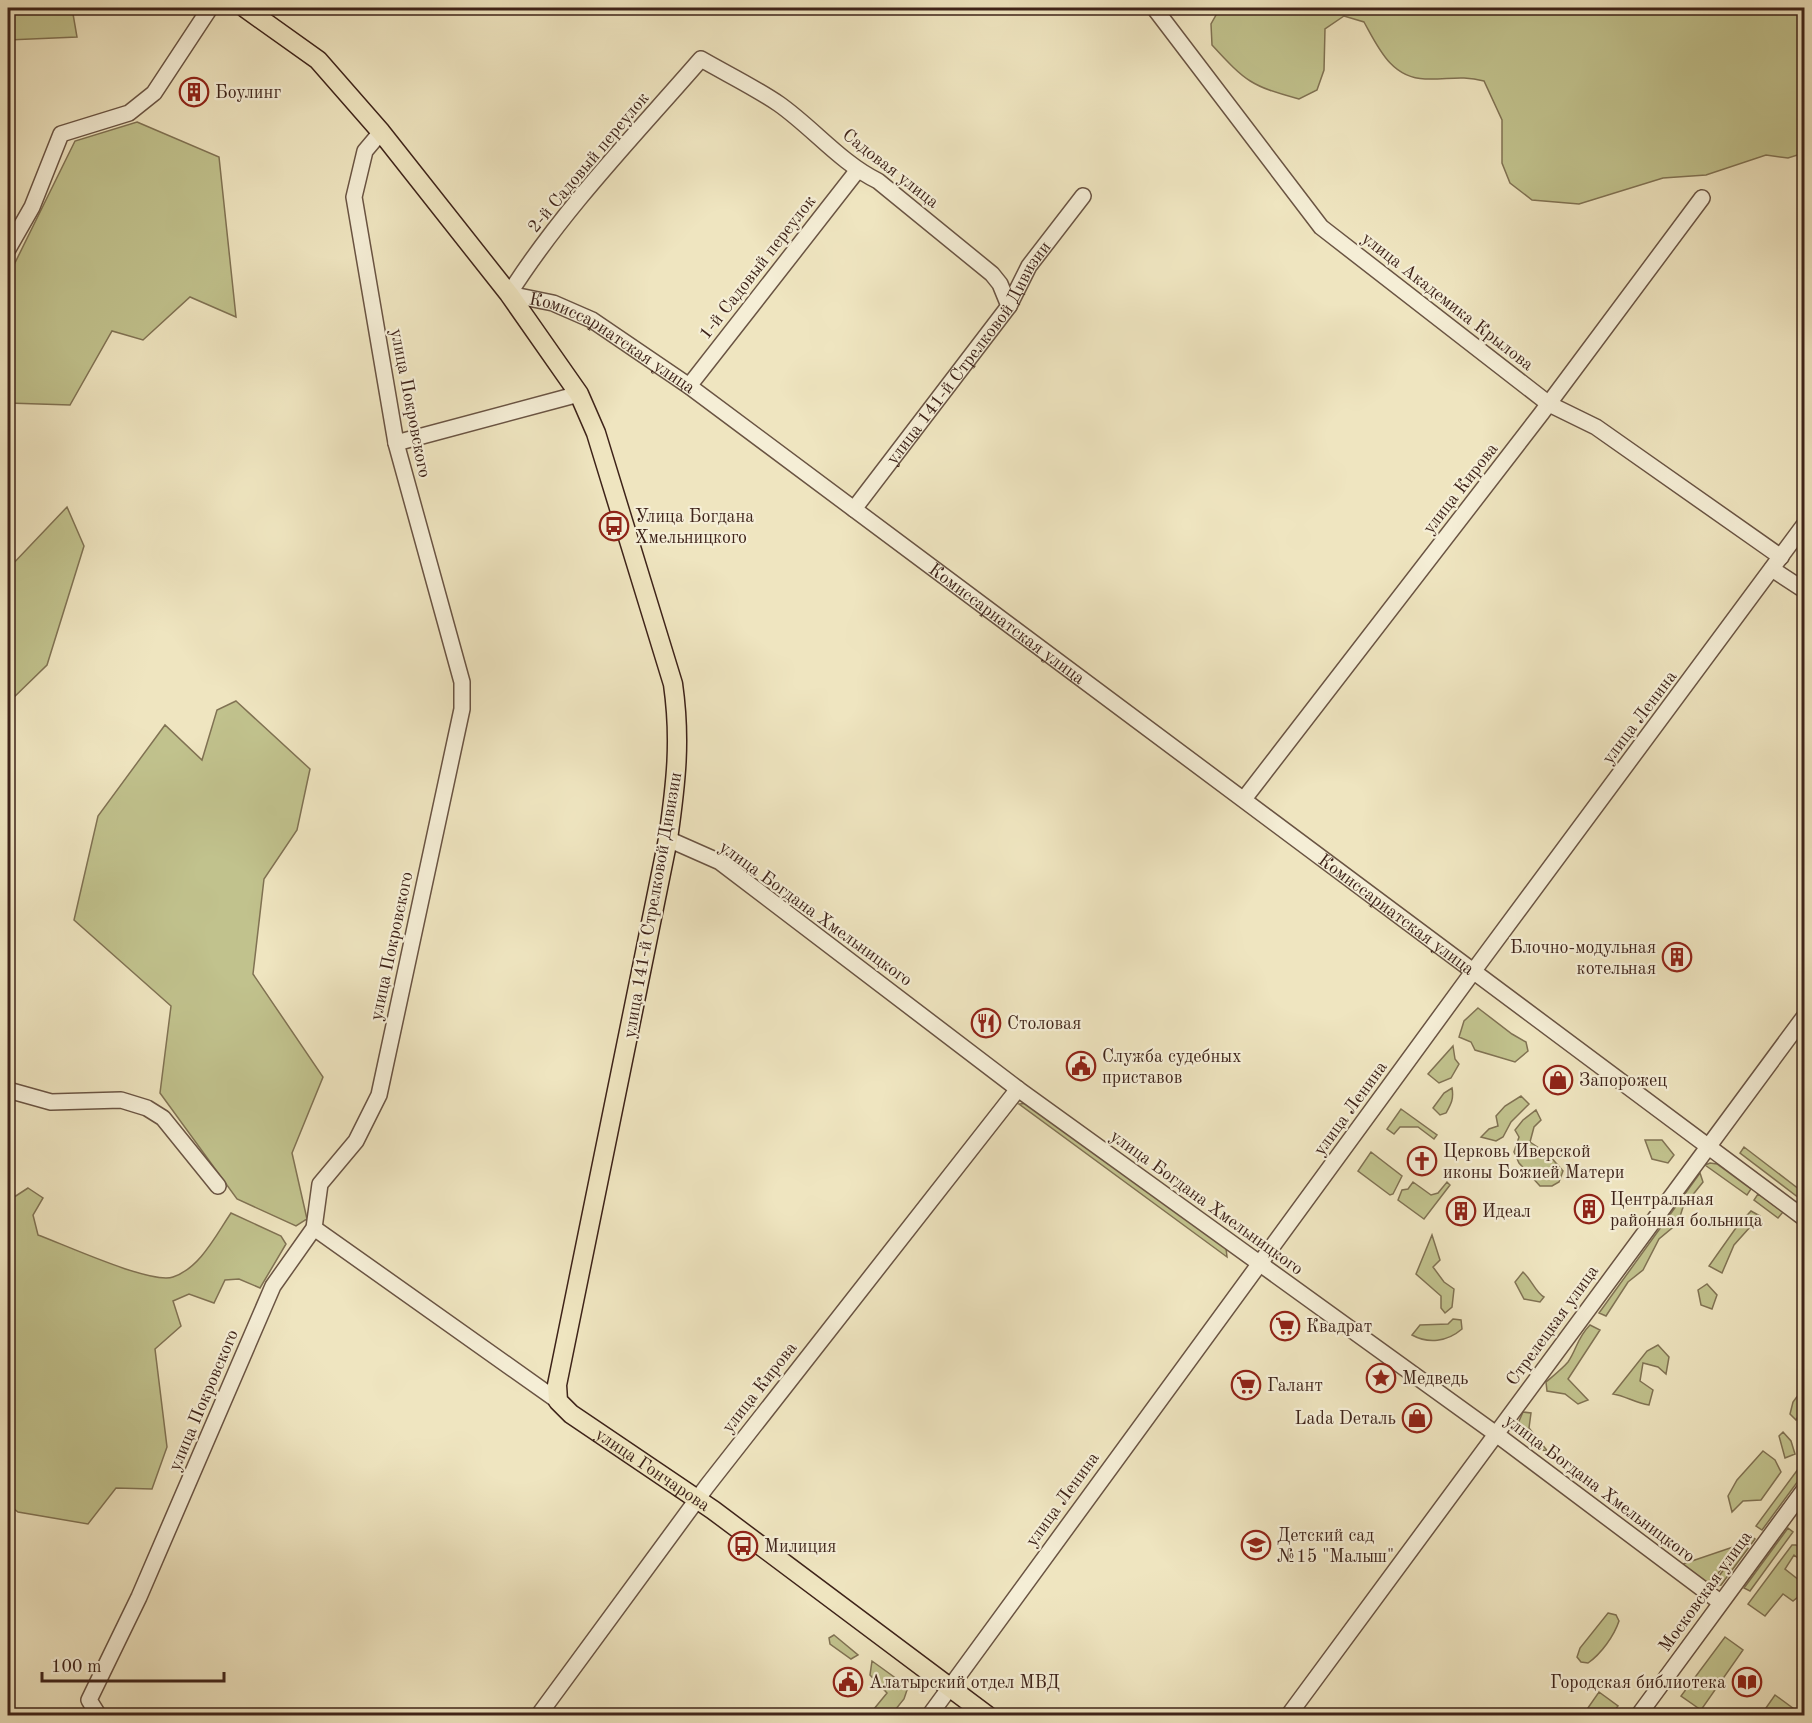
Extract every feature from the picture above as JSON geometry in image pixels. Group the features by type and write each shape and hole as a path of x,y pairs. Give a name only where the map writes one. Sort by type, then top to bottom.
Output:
{"main road":[{"name":"Комиссариатская улица","path":"244,8 318,60 381,132 509,294"},
{"name":"улица 141-й Стрелковой Дивизии","path":"509,294 579,394 596,433 673,684 678,720 679,756 668,839 556,1385 558,1401"},
{"name":"улица Гончарова","path":"558,1401 572,1414 698,1499 988,1716"}],"street":[{"path":"8,249 32,207 61,134 129,113 154,93 210,8"},
{"name":"улица Академика Крылова","path":"1155,9 1321,227 1549,404 1596,427 1776,563 1804,590"},
{"name":"Садовая улица","path":"701,59 777,104 822,138 857,171 878,181 992,274 1000,284 1009,306"},
{"name":"2-й Садовый переулок","path":"509,294 529,262 576,204 701,59"},
{"name":"улица Покровского","path":"99,1716 89,1700 139,1597 273,1286 314,1228 320,1184 356,1140 379,1095 462,709 462,682 396,443 354,197 365,151 381,132"},
{"name":"1-й Садовый переулок","path":"689,386 857,171"},
{"name":"улица 141-й Стрелковой Дивизии","path":"854,509 1009,306 1029,266 1083,196"},
{"name":"улица Кирова","path":"1244,799 1549,404 1702,198"},
{"name":"Комиссариатская улица","path":"509,294 553,303 592,320 689,386 1474,969 1804,1218"},
{"path":"396,443 579,394"},
{"name":"улица Ленина","path":"929,1716 1474,969 1804,525"},
{"name":"улица Богдана Хмельницкого","path":"668,839 720,862 1018,1089 1496,1434 1720,1602"},
{"name":"Стрелецкая улица","path":"1288,1716 1804,1017"},
{"name":"улица Кирова","path":"538,1716 698,1499 1018,1089"},
{"path":"8,1090 51,1102 121,1100 147,1108 163,1118 218,1186"},
{"name":"улица Гончарова","path":"314,1228 558,1401"},
{"name":"Московская улица","path":"1638,1716 1804,1490"}],"green space":[{"path":"8,8 72,8 77,37 8,40"},
{"path":"1220,8 1804,8 1804,153 1788,158 1766,155 1706,175 1663,178 1579,204 1532,200 1510,183 1502,163 1502,120 1484,81 1461,78 1425,79 1403,73 1394,67 1380,51 1364,22 1344,16 1325,29 1324,70 1317,90 1299,99 1250,81 1212,45 1211,24"},
{"path":"137,122 219,157 236,317 190,297 143,340 112,331 70,405 8,403 8,277 75,141"},
{"path":"67,507 84,546 47,665 8,703 8,569"},
{"path":"236,701 310,769 297,830 264,879 253,974 323,1077 292,1153 307,1219 296,1226 237,1199 160,1093 171,1006 74,920 98,816 165,725 202,760 217,710"},
{"path":"1478,1008 1526,1042 1528,1051 1515,1062 1475,1050 1471,1042 1459,1037 1464,1021"},
{"path":"1453,1046 1455,1059 1459,1064 1451,1078 1439,1083 1428,1074"},
{"path":"1452,1088 1451,1104 1446,1113 1440,1115 1433,1108 1444,1093"},
{"path":"1521,1096 1529,1104 1511,1122 1503,1137 1496,1141 1481,1137 1489,1129 1498,1126 1496,1116 1505,1106"},
{"path":"1029,1103 1226,1248 1227,1257 1019,1104"},
{"path":"1401,1109 1437,1135 1434,1139 1418,1127 1400,1127 1394,1134 1387,1129"},
{"path":"1536,1110 1541,1120 1534,1127 1530,1142 1548,1154 1563,1171 1559,1182 1552,1186 1540,1186 1519,1163 1514,1152 1519,1137 1515,1130"},
{"path":"1645,1140 1662,1140 1674,1155 1668,1163 1652,1159"},
{"path":"1744,1147 1804,1193 1799,1198 1740,1153"},
{"path":"1371,1152 1402,1176 1393,1194 1390,1195 1358,1171"},
{"path":"1717,1164 1751,1189 1747,1195 1705,1165"},
{"path":"1700,1173 1703,1182 1683,1207 1678,1223 1659,1239 1643,1270 1628,1282 1606,1316 1599,1313"},
{"path":"1413,1182 1431,1195 1438,1193 1447,1182 1450,1185 1424,1219 1398,1200 1402,1190 1408,1189"},
{"path":"28,1188 43,1198 33,1215 38,1235 128,1270 147,1275 162,1278 183,1273 207,1250 231,1213 281,1236 286,1244 260,1288 239,1279 225,1280 214,1303 189,1294 173,1301 181,1326 155,1349 167,1447 152,1489 116,1488 88,1524 18,1512 8,1504 8,1201"},
{"path":"1758,1194 1783,1212 1778,1218 1754,1200"},
{"path":"1751,1211 1760,1216 1734,1245 1722,1273 1709,1266 1738,1225"},
{"path":"1432,1235 1440,1260 1433,1267 1444,1282 1454,1289 1452,1307 1445,1313 1441,1308 1441,1296 1416,1274"},
{"path":"1523,1272 1544,1297 1540,1302 1524,1299 1515,1282"},
{"path":"1707,1284 1717,1295 1712,1309 1701,1305 1698,1290"},
{"path":"1453,1319 1461,1320 1462,1329 1450,1337 1424,1340 1412,1335 1420,1325 1448,1324"},
{"path":"1590,1325 1600,1330 1568,1379 1588,1400 1578,1404 1565,1394 1547,1391 1546,1382 1568,1362 1582,1334"},
{"path":"1658,1345 1669,1357 1666,1374 1658,1367 1643,1363 1640,1381 1653,1390 1649,1405 1613,1394 1647,1351"},
{"path":"1804,1387 1804,1407 1796,1420 1790,1414 1793,1402"},
{"path":"1523,1412 1531,1413 1529,1428 1549,1453 1531,1444 1516,1428"},
{"path":"1783,1432 1791,1441 1795,1454 1785,1458 1779,1436"},
{"path":"1763,1451 1775,1460 1781,1472 1761,1500 1743,1501 1732,1512 1728,1496 1737,1480"},
{"path":"1804,1461 1804,1473 1762,1530 1756,1526"},
{"path":"1788,1528 1793,1532 1750,1591 1744,1588"},
{"path":"1749,1535 1755,1539 1721,1585 1711,1587"},
{"path":"1739,1545 1708,1587 1680,1565"},
{"path":"1792,1545 1804,1551 1804,1563 1794,1555 1785,1569 1804,1584 1804,1592 1793,1601 1783,1594 1765,1616 1748,1604"},
{"path":"1608,1613 1616,1615 1619,1621 1614,1633 1593,1659 1588,1663 1581,1662 1577,1657 1580,1648"},
{"path":"834,1635 858,1655 851,1659 830,1644 829,1638"},
{"path":"1725,1637 1743,1650 1701,1710 1681,1696"},
{"path":"872,1661 908,1687 904,1699 891,1715 869,1715 887,1693 870,1675"},
{"path":"1599,1692 1618,1706 1611,1715 1583,1715"},
{"path":"1775,1695 1801,1714 1761,1715"}],"place":[{"name":"Боулинг","path":"194,92"},
{"name":"Улица Богдана Хмельницкого","path":"614,526"},
{"name":"Блочно-модульная котельная","path":"1677,957"},
{"name":"Столовая","path":"986,1023"},
{"name":"Служба судебных приставов","path":"1081,1066"},
{"name":"Запорожец","path":"1558,1080"},
{"name":"Церковь Иверской иконы Божией Матери","path":"1422,1161"},
{"name":"Центральная районная больница","path":"1589,1209"},
{"name":"Идеал","path":"1461,1211"},
{"name":"Квадрат","path":"1285,1326"},
{"name":"Медведь","path":"1381,1378"},
{"name":"Галант","path":"1246,1385"},
{"name":"Lada Dеталь","path":"1417,1418"},
{"name":"Детский сад №15 \"Малыш\"","path":"1256,1545"},
{"name":"Милиция","path":"743,1546"},
{"name":"Алатырский отдел МВД","path":"848,1682"},
{"name":"Городская библиотека","path":"1747,1682"}]}
